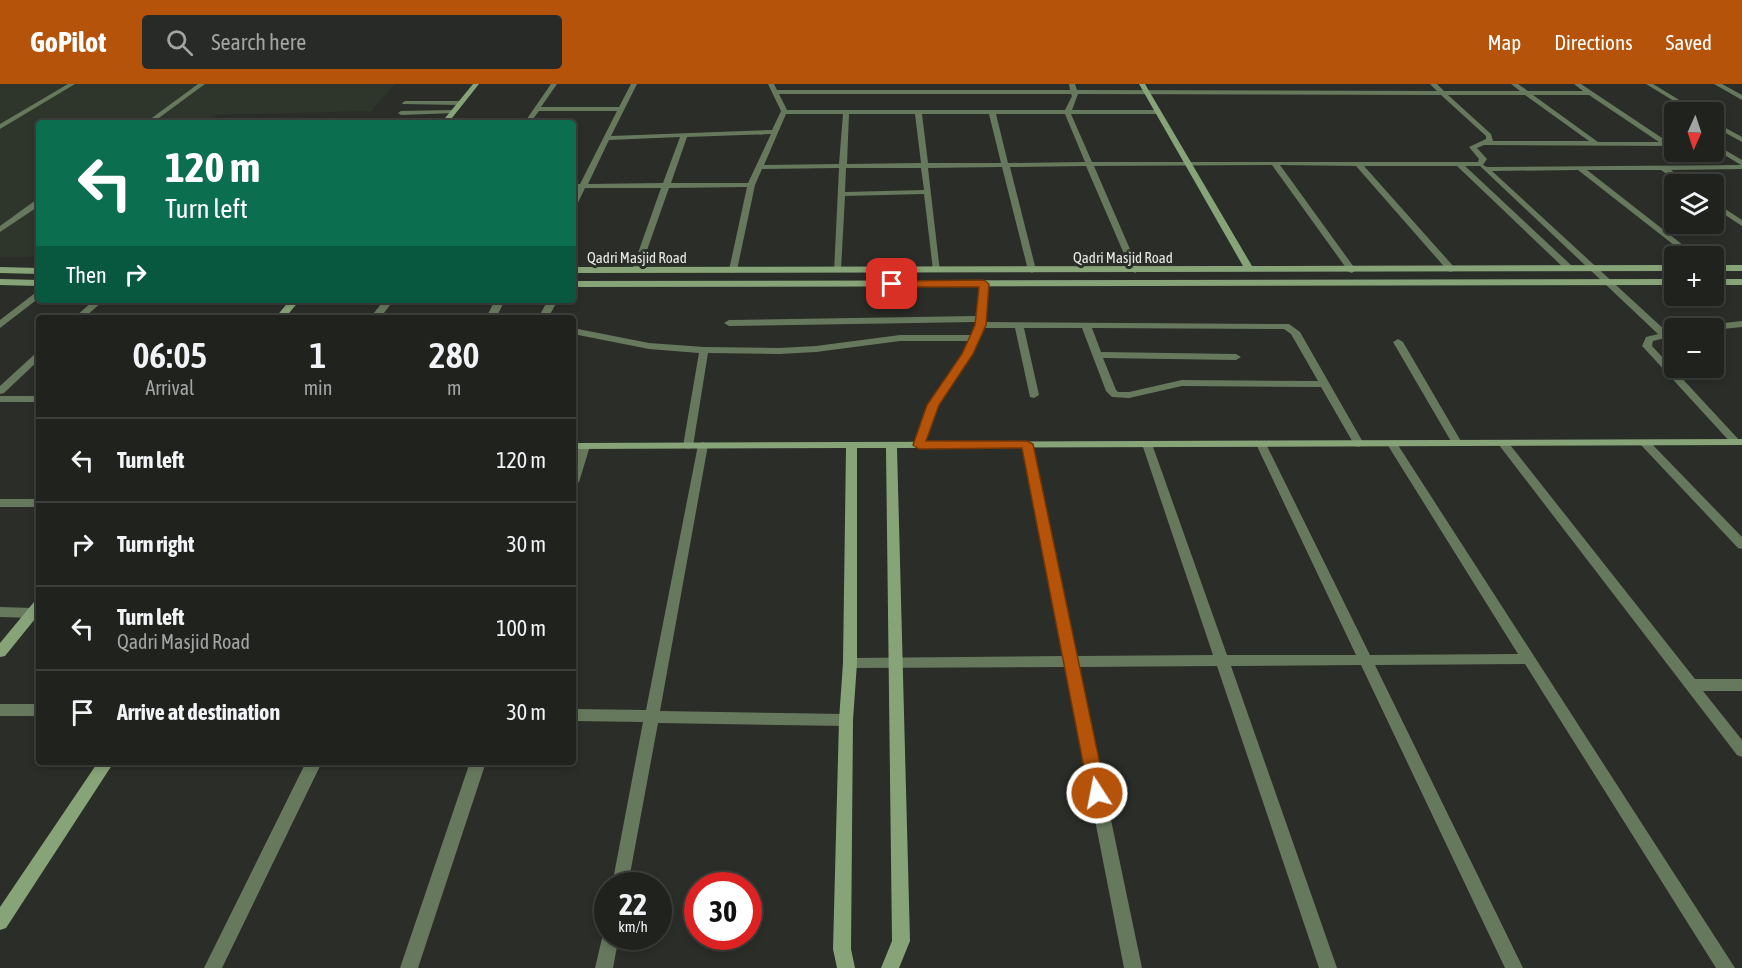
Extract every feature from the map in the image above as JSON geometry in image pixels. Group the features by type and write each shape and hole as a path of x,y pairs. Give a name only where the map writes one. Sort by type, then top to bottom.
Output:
{"street":[{"path":"0,127 72,84"},
{"path":"152,120 202,84"},
{"path":"446,120 477,84"},
{"path":"529,120 554,84"},
{"path":"576,199 633,84"},
{"path":"733,270 752,185 784,112 771,84"},
{"path":"805,112 821,102 826,84"},
{"path":"885,84 885,92"},
{"path":"946,84 947,92"},
{"path":"1011,84 1020,112"},
{"path":"1072,84 1076,92"},
{"path":"1142,84 1250,270"},
{"path":"1215,84 1221,92"},
{"path":"1282,84 1290,93"},
{"path":"1348,84 1357,93"},
{"path":"1433,84 1489,135 1490,140 1473,147 1483,159 1483,167 1609,283 1664,330"},
{"path":"1514,84 1597,144"},
{"path":"1577,84 1664,140"},
{"path":"1649,84 1679,102"},
{"path":"1717,84 1742,98"},
{"path":"775,92 1590,93"},
{"path":"1076,92 1067,112 1135,270"},
{"path":"405,103 460,103"},
{"path":"537,109 622,109"},
{"path":"401,113 453,112"},
{"path":"784,112 1158,112"},
{"path":"837,270 846,112"},
{"path":"918,112 937,270"},
{"path":"992,112 1032,270"},
{"path":"1724,130 1742,142"},
{"path":"607,138 775,132"},
{"path":"636,270 684,135"},
{"path":"1724,143 1742,142"},
{"path":"1484,143 1664,144"},
{"path":"1724,152 1742,165"},
{"path":"758,167 1189,163 1459,164 1483,167 1579,168 1742,165"},
{"path":"1274,163 1352,270"},
{"path":"1358,164 1450,269"},
{"path":"1459,164 1569,268"},
{"path":"1662,167 1672,174"},
{"path":"1579,168 1680,246"},
{"path":"576,186 752,185"},
{"path":"842,194 928,192"},
{"path":"0,230 36,204"},
{"path":"1724,211 1742,224"},
{"name":"Qadri Masjid Road","path":"576,270 1664,268"},
{"path":"1724,268 1742,268"},
{"path":"0,270 36,271"},
{"path":"0,282 36,283"},
{"name":"Qadri Masjid Road","path":"576,284 1664,282"},
{"path":"1724,282 1742,282"},
{"path":"919,445 933,405 968,354 975,338 981,322 984,284"},
{"path":"0,325 36,295"},
{"path":"82,315 96,303"},
{"path":"283,315 293,303"},
{"path":"377,315 387,303"},
{"path":"729,323 981,322 1019,325 1286,326 1296,332 1359,444"},
{"path":"1724,326 1742,324"},
{"path":"1019,325 1034,395"},
{"path":"1086,325 1111,391 1120,396 1148,392 1169,384 1182,383 1325,384"},
{"path":"576,331 594,333 650,346 704,350 779,351 816,349 900,338 975,338"},
{"path":"1664,335 1649,339 1647,346 1664,364"},
{"path":"1398,342 1457,443"},
{"path":"688,446 704,350"},
{"path":"1097,355 1236,357"},
{"path":"0,391 36,358"},
{"path":"1678,378 1739,442"},
{"path":"0,399 36,399"},
{"path":"576,464 579,446 1739,442"},
{"path":"1503,443 1742,751"},
{"path":"1645,443 1742,545"},
{"path":"1027,444 1133,968"},
{"path":"1147,444 1328,968"},
{"path":"1261,444 1514,968"},
{"path":"1392,444 1726,968"},
{"path":"622,872 703,445"},
{"path":"846,968 842,949 846,720 850,663 852,446"},
{"path":"890,968 901,941 891,446"},
{"path":"0,503 36,503"},
{"path":"0,612 36,609"},
{"path":"0,652 36,609"},
{"path":"850,663 1529,659"},
{"path":"1691,686 1742,685"},
{"path":"0,710 36,710"},
{"path":"576,715 846,720"},
{"path":"0,922 104,765"},
{"path":"213,968 313,765"},
{"path":"409,968 477,765"},
{"path":"604,968 607,950"}],"shaded area":[{"path":"0,84 395,84 371,111 217,115 211,120 36,120 36,257 0,257"}],"route":[{"path":"892,284 984,284 981,325 968,354 946,382 933,405 919,445 1027,444 1097,793"}]}
